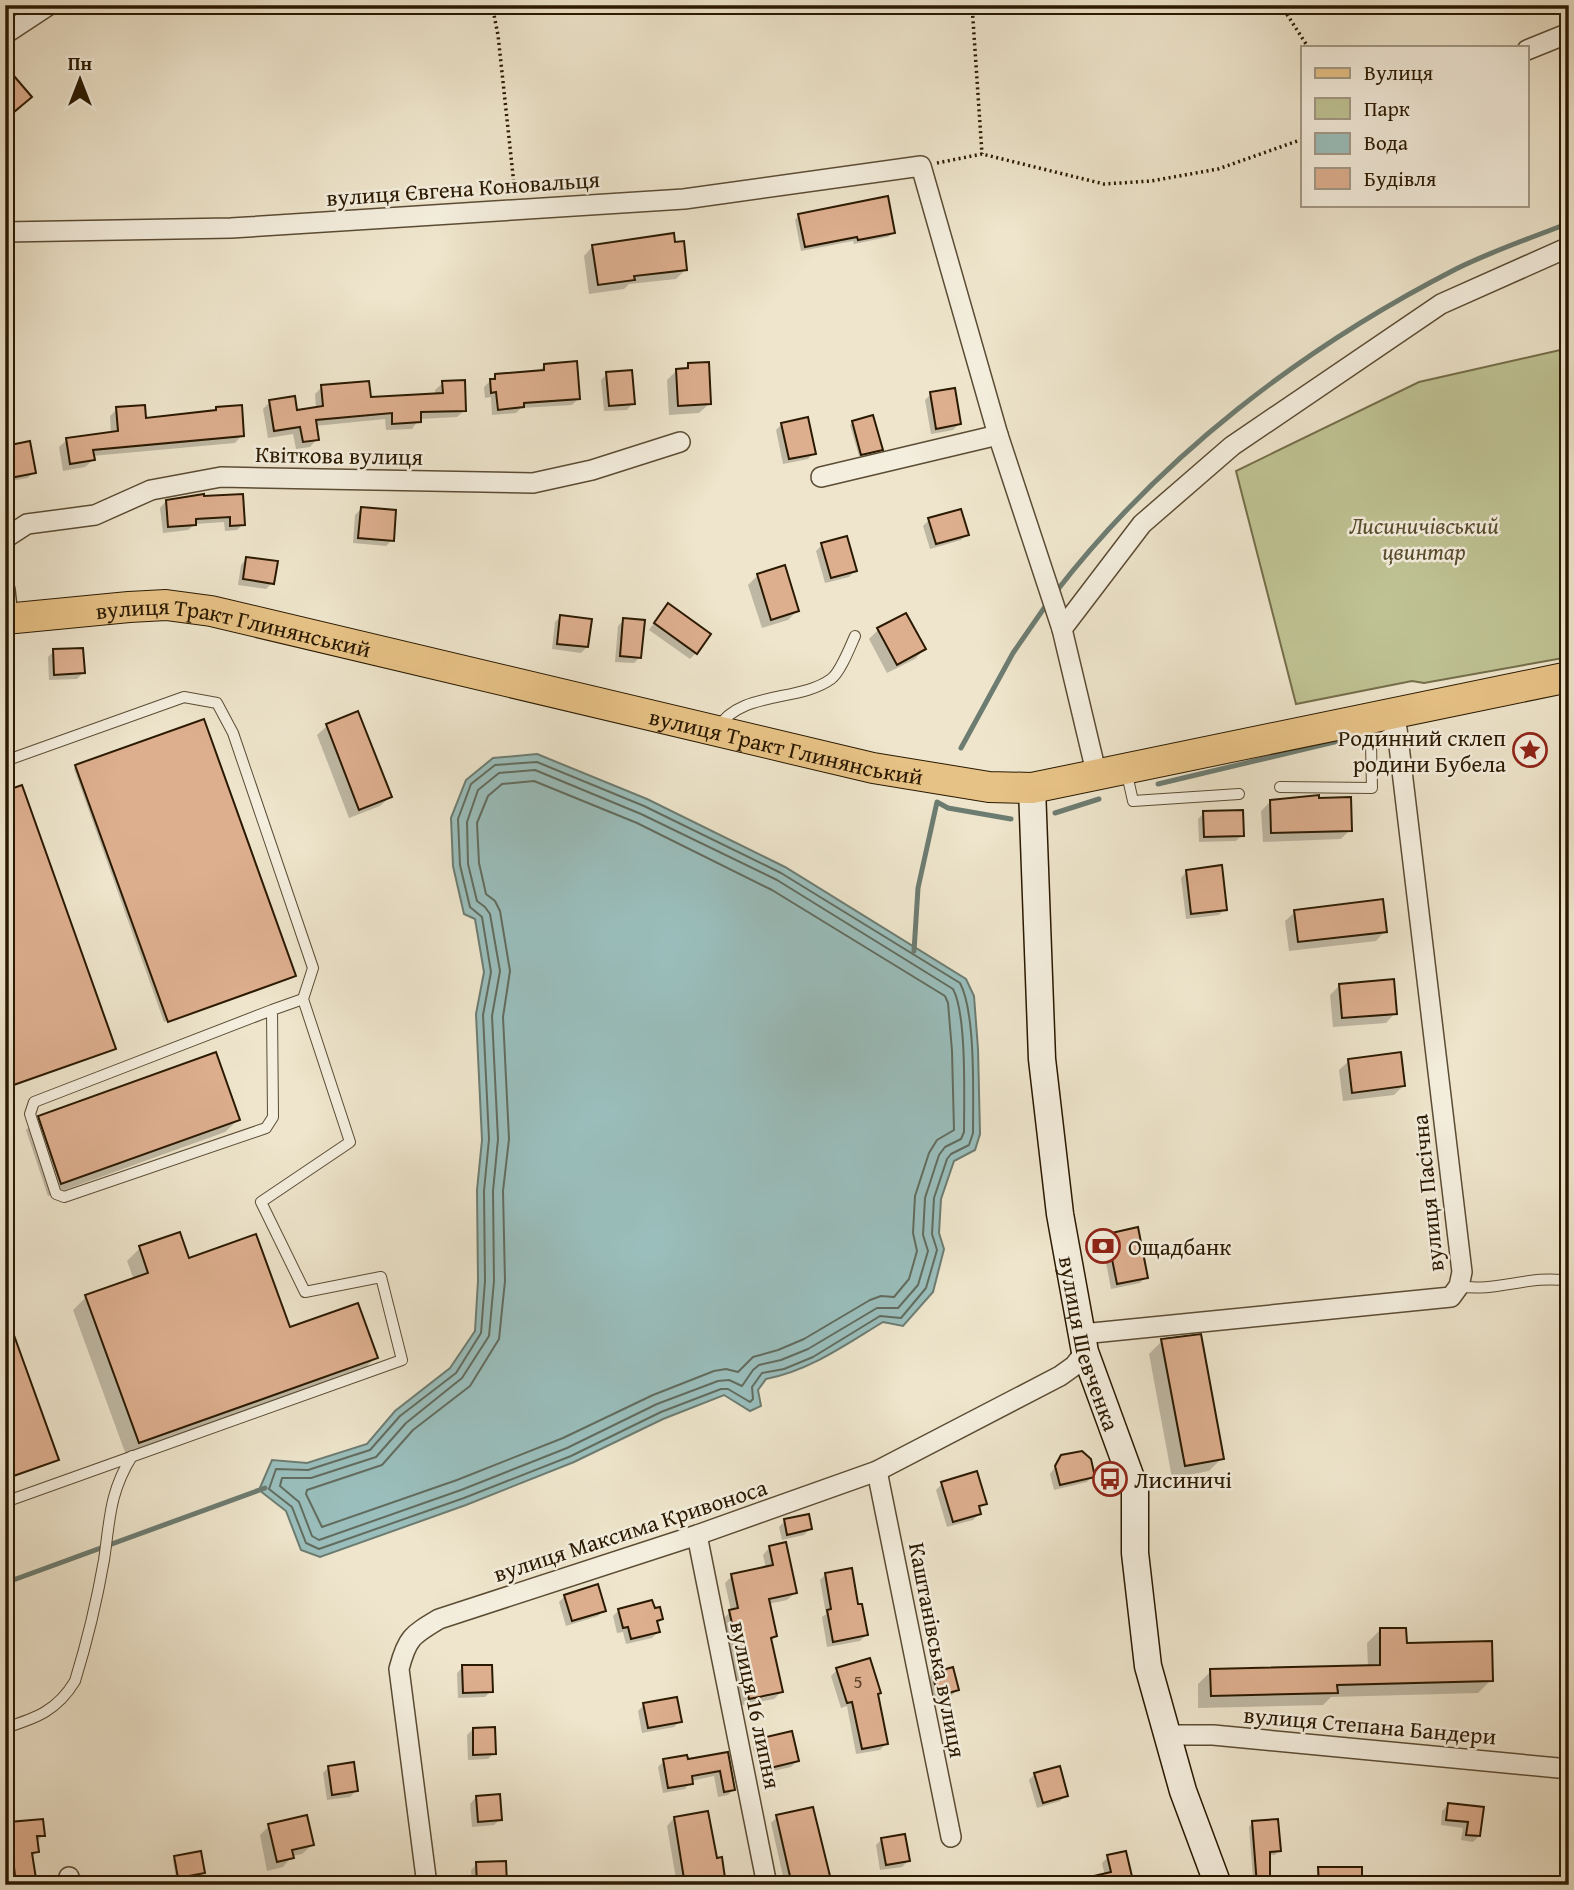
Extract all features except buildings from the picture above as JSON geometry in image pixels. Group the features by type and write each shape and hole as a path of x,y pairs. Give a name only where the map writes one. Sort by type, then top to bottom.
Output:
{"main road":[{"name":"вулиця Тракт Глинянський","path":"6,609 166,606 211,611 873,768 989,788 1032,788 1394,721 1569,677"},
{"name":"вулиця Шевченка","path":"1032,788 1042,1059 1060,1214 1083,1343 1135,1489 1135,1553 1149,1666 1186,1800 1219,1885"}],"street":[{"path":"5,34 50,5"},
{"path":"1528,50 1569,33"},
{"path":"921,166 998,435 1056,607 1097,776"},
{"name":"вулиця Євгена Коновальця","path":"5,232 231,228 684,199 921,166"},
{"path":"1062,629 1142,524 1232,446 1441,304 1569,247"},
{"path":"821,477 998,435"},
{"name":"Квіткова вулиця","path":"5,541 27,524 95,515 151,491 221,477 533,483 592,470 680,442"},
{"name":"вулиця Пасічна","path":"1083,1343 1451,1297 1459,1286 1462,1272 1394,721"},
{"name":"вулиця Максима Кривоноса","path":"427,1885 399,1669 405,1646 417,1632 439,1619 696,1535 877,1471 1060,1376 1074,1366 1083,1343"},
{"name":"Каштанівська вулиця","path":"877,1471 951,1838"},
{"name":"вулиця 16 липня","path":"696,1535 767,1885"},
{"name":"вулиця Степана Бандери","path":"1167,1735 1213,1735 1569,1769"}],"lane":[{"path":"715,731 723,718 763,699 807,691 833,678 855,636"},
{"path":"5,761 184,697 217,703 233,733 313,968 303,999 350,1142 261,1202 305,1292 381,1277 402,1360 5,1502"},
{"path":"1280,788 1372,788 1371,744 1394,721"},
{"path":"1126,770 1133,801 1239,794"},
{"path":"272,1010 273,1116 266,1128 64,1198 55,1194 30,1114 34,1102 272,1010 303,999"},
{"path":"1459,1286 1473,1289 1536,1278 1569,1281"},
{"path":"5,1728 50,1710 65,1698 75,1681 103,1561 111,1502 122,1472 132,1456"}],"path":[{"path":"492,5 498,35 516,210"},
{"path":"972,5 982,154"},
{"path":"1281,5 1307,46"},
{"path":"921,166 982,154 1104,184 1151,181 1217,169 1301,140"}],"green space":[{"name":"Лисиничівський цвинтар","path":"1569,348 1569,657 1424,683 1412,681 1296,704 1236,471 1419,382"}],"water":[{"path":"537,754 647,799 785,867 966,979 974,996 980,1134 975,1150 954,1161 941,1199 939,1233 944,1249 933,1292 903,1326 883,1322 812,1364 766,1379 758,1390 761,1406 750,1411 724,1395 663,1419 574,1462 466,1505 320,1557 301,1550 286,1511 259,1490 272,1460 307,1463 367,1444 395,1411 450,1368 475,1331 478,1281 477,1190 482,1140 476,1014 484,972 475,919 464,914 453,866 451,818 466,780 493,758"}],"waterway":[{"path":"1055,593 1096,543 1188,451 1289,370 1399,300 1456,269 1569,223"},
{"path":"961,748 1013,653 1049,601"},
{"path":"1158,784 1372,733"},
{"path":"1055,813 1099,799"},
{"path":"914,951 918,888 937,802 948,808 1011,819"},
{"path":"5,1583 265,1488"}],"place":[{"name":"Родинний склеп родини Бубела","path":"1530,750"},
{"name":"Ощадбанк","path":"1103,1246"},
{"name":"Лисиничі","path":"1110,1479"}]}
